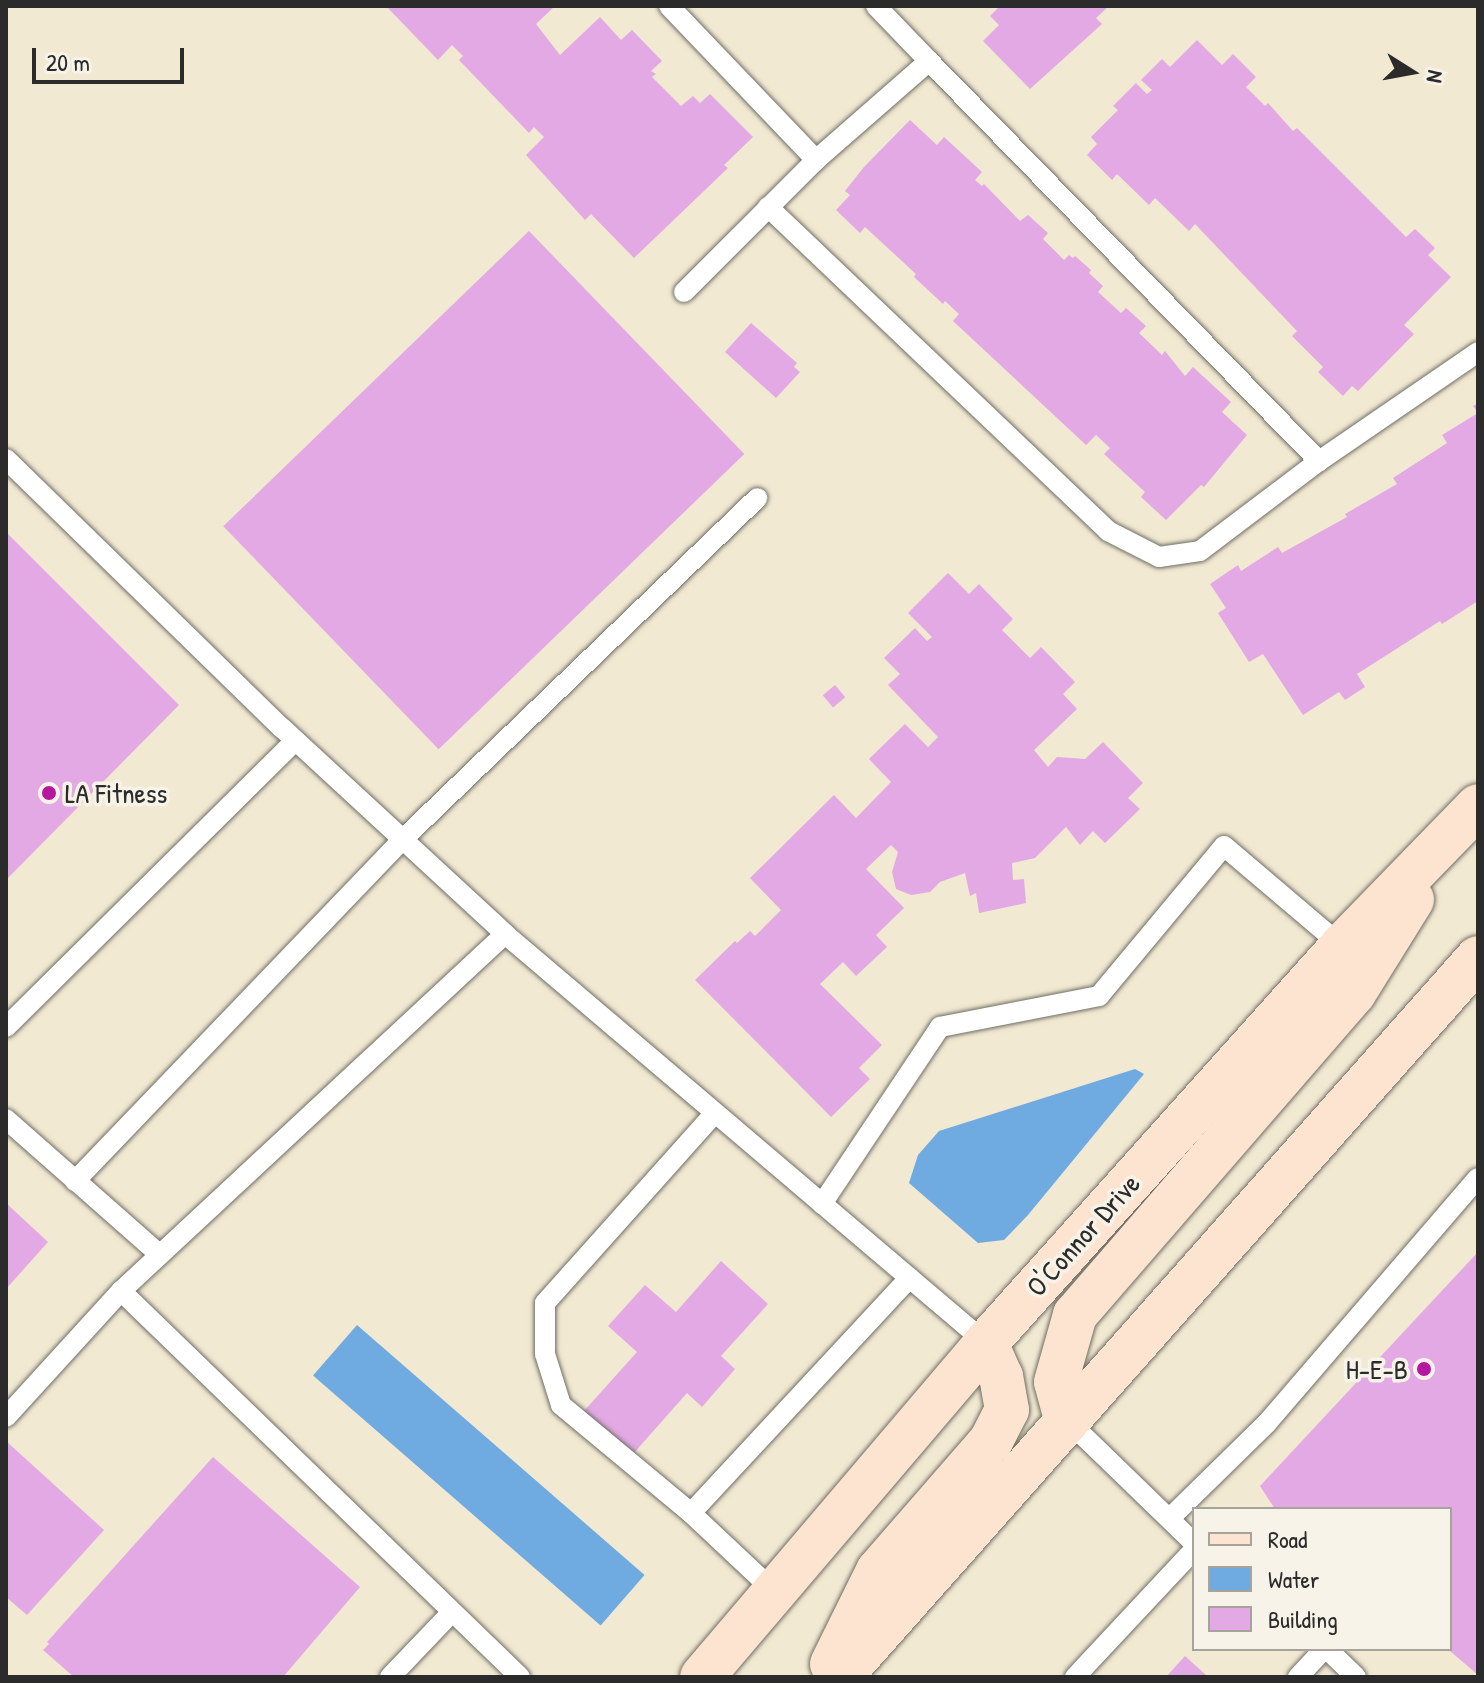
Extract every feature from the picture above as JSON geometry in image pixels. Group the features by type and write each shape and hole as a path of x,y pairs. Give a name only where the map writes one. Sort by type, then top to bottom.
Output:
{"main road":[{"name":"O'Connor Drive","path":"702,1677 986,1343 1342,946 1467,818"},
{"path":"1066,1419 1056,1382 1075,1315 1354,993 1467,818"},
{"path":"840,1677 1478,958"},
{"path":"825,1677 878,1571 991,1441 1007,1410 1001,1377 986,1343"}],"lane":[{"path":"669,6 816,160"},
{"path":"876,6 1319,461"},
{"path":"684,292 816,160 929,61"},
{"path":"768,207 1108,531 1159,557 1200,551 1319,461 1478,352"},
{"path":"6,459 295,741 505,934 986,1343"},
{"path":"75,1181 402,840 757,498"},
{"path":"6,1027 295,741"},
{"path":"822,1204 940,1027 1099,996 1224,846 1342,946"},
{"path":"6,1417 121,1291 505,934"},
{"path":"715,1113 545,1303 545,1354 561,1405 691,1513 775,1592"},
{"path":"6,1119 160,1255"},
{"path":"1171,1517 1267,1423 1478,1178"},
{"path":"691,1513 909,1278"},
{"path":"121,1291 520,1677"},
{"path":"1066,1419 1171,1517 1192,1541"},
{"path":"1075,1677 1192,1552"},
{"path":"390,1677 451,1613"},
{"path":"1298,1677 1324,1651"},
{"path":"1328,1651 1356,1677"}],"water":[{"path":"1135,1069 1144,1074 1004,1240 978,1243 909,1183 918,1155 939,1131"},
{"path":"357,1325 645,1575 601,1626 313,1376"}],"building":[{"path":"386,6 555,6 536,24 560,55 600,17 621,40 632,30 662,61 651,71 656,74 652,77 681,106 693,96 700,103 710,94 753,137 724,165 728,168 634,258 591,214 585,220 526,155 544,137 534,127 529,133 459,60 463,56 452,45 438,60"},
{"path":"1000,6 1109,6 1096,18 1102,24 1030,89 983,41 999,25 990,16"},
{"path":"1197,40 1222,65 1233,54 1256,77 1246,87 1265,106 1268,103 1293,131 1297,128 1406,237 1415,229 1435,248 1428,255 1451,277 1404,325 1414,334 1358,391 1352,386 1343,396 1318,372 1323,367 1292,336 1297,331 1195,224 1189,231 1155,198 1149,205 1117,174 1112,180 1087,155 1097,144 1091,137 1118,110 1113,106 1136,83 1147,94 1152,90 1141,80 1162,59 1170,67"},
{"path":"910,120 937,145 944,137 982,172 975,180 982,186 984,184 1020,221 1028,215 1048,233 1043,239 1064,260 1069,255 1075,256 1091,270 1089,273 1103,286 1098,292 1121,313 1126,308 1146,326 1139,333 1162,355 1165,351 1185,376 1193,367 1231,402 1222,412 1247,435 1204,487 1201,485 1166,520 1141,497 1145,492 1104,454 1110,448 1096,435 1086,445 953,321 959,314 945,301 943,304 865,227 860,233 836,210 850,195 845,191 864,167"},
{"path":"529,231 744,454 439,749 223,526"},
{"path":"751,323 797,363 794,367 800,372 776,398 725,352"},
{"path":"1478,413 1478,601 1442,624 1440,621 1357,674 1365,687 1345,700 1339,692 1303,715 1263,654 1249,662 1218,613 1226,608 1210,584 1238,565 1241,571 1278,547 1282,553 1347,517 1345,514 1397,484 1393,478 1447,443 1442,435"},
{"name":"LA Fitness","path":"6,532 179,705 6,880"},
{"path":"948,573 969,594 979,584 1013,619 1002,630 1030,658 1041,647 1075,682 1063,694 1077,709 1034,750 1048,767 1057,757 1085,759 1103,742 1143,783 1128,798 1140,809 1105,843 1093,831 1080,845 1066,827 1035,858 1012,863 1013,880 1024,879 1026,903 979,913 976,893 970,896 965,873 940,882 930,892 911,895 896,889 892,872 898,852 891,845 866,869 904,908 876,935 887,947 856,976 843,962 820,984 882,1045 859,1068 870,1079 831,1117 695,980 735,941 737,943 750,931 755,936 781,910 750,878 834,795 856,818 891,782 869,759 905,724 928,747 938,737 888,685 900,674 884,658 915,628 927,641 932,637 908,613"},
{"path":"835,685 845,697 833,708 823,695"},
{"path":"6,1203 48,1242 6,1289"},
{"name":"H-E-B","path":"1478,1252 1478,1675 1450,1651 1452,1507 1274,1507 1260,1486"},
{"path":"721,1261 768,1304 721,1356 735,1369 702,1407 687,1393 633,1454 584,1411 637,1352 608,1326 645,1285 676,1312"},
{"path":"6,1441 104,1530 27,1615 6,1597"},
{"path":"213,1457 360,1587 283,1677 74,1677 43,1650 49,1644 47,1642"},
{"path":"1185,1656 1206,1675 1205,1677 1166,1677"}],"place":[{"name":"LA Fitness","path":"49,793"},
{"name":"H-E-B","path":"1424,1369"}]}
